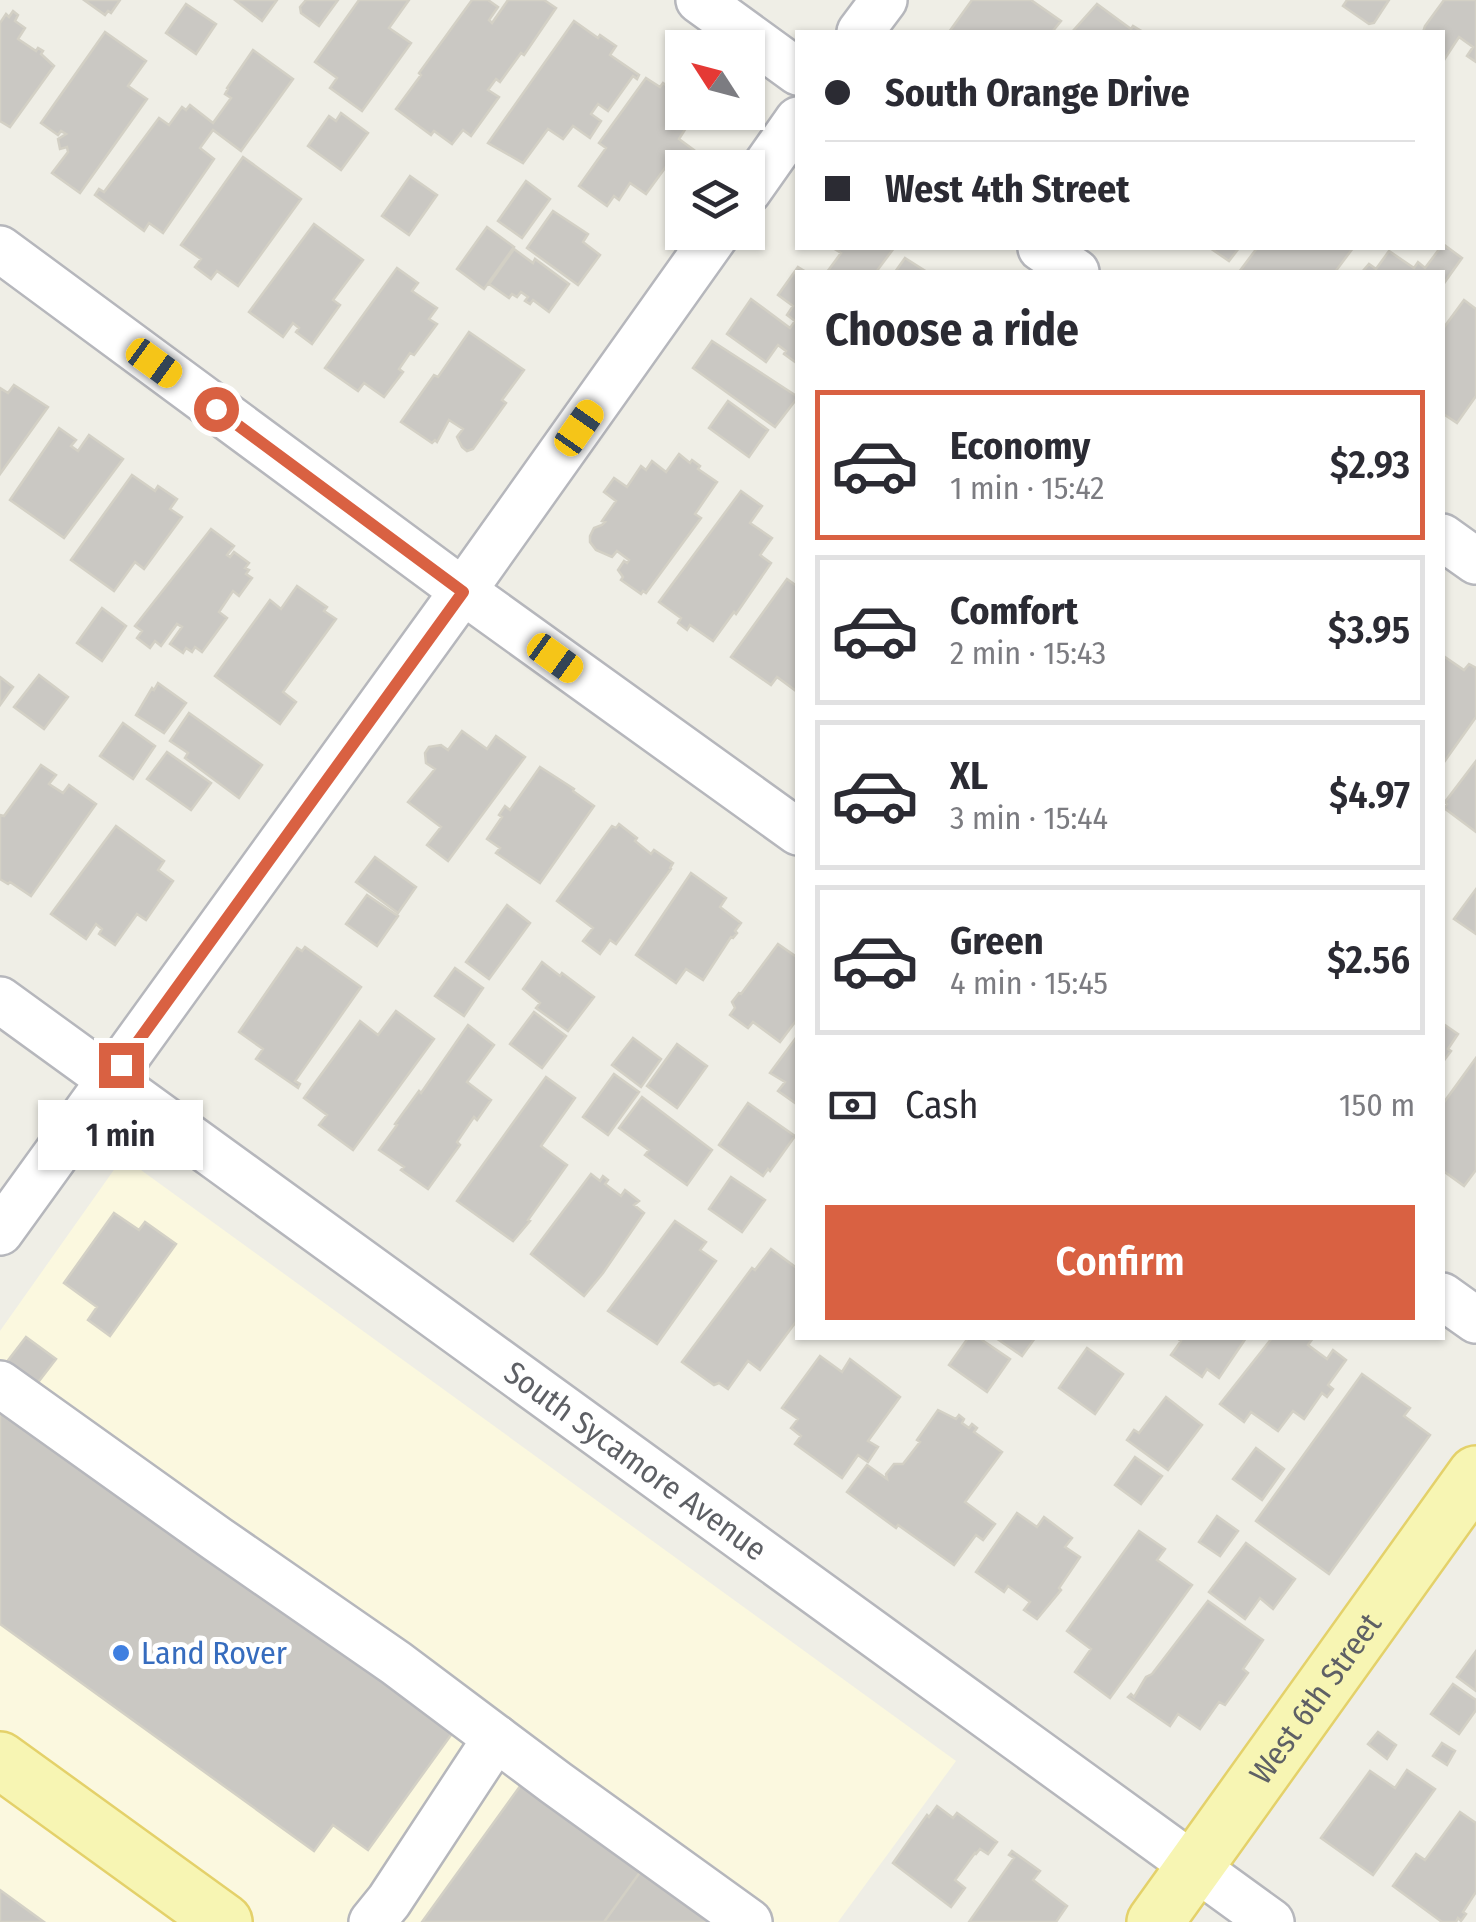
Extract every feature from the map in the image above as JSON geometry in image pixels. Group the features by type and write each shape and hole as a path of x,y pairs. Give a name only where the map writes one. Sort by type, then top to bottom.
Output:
{"main road":[{"name":"West 6th Street","path":"1154,1922 1476,1474"},
{"path":"0,1760 224,1922"}],"street":[{"path":"699,0 795,70"},
{"path":"862,30 884,0"},
{"path":"765,167 795,124"},
{"path":"0,249 463,592 795,830"},
{"path":"0,1232 705,250"},
{"path":"1044,250 1073,270"},
{"path":"1445,538 1476,561"},
{"name":"South Sycamore Avenue","path":"0,1000 1271,1922"},
{"path":"1445,1298 1476,1320"},
{"path":"0,1384 396,1663 748,1922"},
{"path":"372,1922 496,1738"}],"shaded area":[{"path":"123,1157 956,1761 838,1922 0,1922 0,1331"}],"building":[{"path":"84,0 120,0 105,15"},
{"path":"235,0 277,0 262,21"},
{"path":"306,0 338,0 319,26 301,13 300,7"},
{"path":"359,0 409,0 389,28 411,43 362,111 330,88 337,78 315,62"},
{"path":"472,0 488,0 498,7 489,20 492,23 508,0 544,0 556,8 524,55 521,53 500,82 496,79 488,90 499,97 471,136 463,130 452,144 434,131 431,135 396,109"},
{"path":"972,0 1031,0 1061,21 1054,30 950,30"},
{"path":"1347,0 1389,0 1374,23 1369,24 1343,6"},
{"path":"1444,0 1476,0 1476,62 1467,56 1473,47 1459,37 1445,58 1445,30 1424,30"},
{"path":"186,4 216,24 196,54 166,33"},
{"path":"1097,4 1131,29 1133,26 1140,30 1074,30"},
{"path":"13,11 18,15 15,21 25,28 18,39 36,51 43,51 41,54 54,66 10,127 0,121 0,23"},
{"path":"574,21 616,46 610,55 639,75 637,79 633,76 608,111 598,104 591,114 601,121 590,138 573,126 563,139 548,129 523,163 488,143"},
{"path":"105,32 146,61 128,86 147,99 80,193 52,173 68,152 67,147 60,149 58,139 66,134 61,131 58,135 41,123"},
{"path":"253,50 293,79 241,151 213,130 200,148 214,159 163,233 149,223 144,231 95,195 99,189 104,192 159,118 169,125 182,107 186,110 190,105 213,123 231,98 225,94 227,88"},
{"path":"646,78 660,87 665,84 665,130 685,130 679,139 694,150 665,150 665,168 646,194 630,183 619,200 614,196 607,206 579,186 606,148 599,143"},
{"path":"341,113 368,133 341,170 308,146 329,116 336,121"},
{"path":"243,157 301,199 238,286 217,271 211,279 195,267 201,259 181,245"},
{"path":"410,176 437,195 409,235 382,216"},
{"path":"526,181 550,199 522,238 498,221"},
{"path":"553,211 588,234 583,242 600,255 578,285 527,248"},
{"path":"314,224 363,260 333,300 340,305 312,344 296,332 299,328 293,323 283,337 249,312"},
{"path":"487,227 514,247 484,289 457,269"},
{"path":"1445,245 1462,258 1445,282 1445,270 1364,270 1369,264 1376,269 1389,251 1414,268 1418,262 1425,268 1438,250 1445,250"},
{"path":"514,249 569,284 549,312 533,300 530,304 525,301 528,297 521,292 509,298 489,284"},
{"path":"836,250 892,250 878,270 828,270 841,253"},
{"path":"1213,250 1237,250 1229,261"},
{"path":"1256,250 1352,250 1336,270 1240,270"},
{"path":"905,258 924,270 896,270"},
{"path":"397,268 418,283 412,291 437,308 429,319 437,324 414,355 410,353 399,369 403,372 384,397 364,383 358,391 325,368"},
{"path":"795,271 795,321 787,315 793,306 778,295"},
{"path":"751,299 790,328 795,321 795,362 778,345 766,362 727,334"},
{"path":"1464,300 1476,309 1476,396 1457,423 1445,415 1445,326"},
{"path":"469,332 524,370 502,400 506,403 473,449 467,451 457,437 463,429 449,420 437,442 432,443 401,422"},
{"path":"712,341 795,395 795,401 775,427 693,368"},
{"path":"14,385 48,407 0,474 0,388 8,393"},
{"path":"728,401 768,430 749,457 709,428"},
{"path":"59,428 76,440 71,446 78,451 89,435 123,459 64,538 10,500"},
{"path":"679,454 717,482 695,514 701,518 646,593 641,594 621,580 618,570 629,560 617,551 612,557 596,550 590,536 594,528 605,522 602,521 616,501 604,492 614,478 627,487 641,466 646,470 652,461 666,472"},
{"path":"132,475 155,491 158,486 177,499 170,509 182,517 144,569 135,562 114,591 71,560"},
{"path":"741,491 762,506 750,523 772,538 760,555 771,563 713,641 690,625 687,630 678,623 681,618 659,602"},
{"path":"211,529 234,546 227,555 230,557 234,552 249,563 246,574 252,578 239,596 233,591 219,612 227,618 202,652 195,647 192,652 186,648 183,653 170,644 182,627 177,624 161,646 155,641 150,648 137,638 142,631 135,626"},
{"path":"787,579 795,585 795,690 777,677 771,685 731,657"},
{"path":"297,586 327,607 324,611 336,619 283,692 296,702 280,724 215,676 270,600 281,609"},
{"path":"102,608 126,626 102,661 77,643"},
{"path":"1445,657 1464,670 1469,664 1476,668 1476,717 1445,761"},
{"path":"39,675 68,697 44,729 14,707"},
{"path":"0,677 13,687 0,705"},
{"path":"158,683 186,703 164,733 136,715"},
{"path":"189,713 262,765 239,798 185,758 188,753 170,741"},
{"path":"123,723 155,746 133,779 100,756"},
{"path":"462,731 487,749 496,736 525,757 448,861 427,845 441,827 408,802 435,769 426,763 429,747 441,745 448,750"},
{"path":"167,752 211,783 191,810 147,779"},
{"path":"1476,761 1476,832 1445,809 1445,802"},
{"path":"41,765 56,775 49,784 63,793 69,785 96,804 31,896 0,879 0,815 4,816"},
{"path":"540,767 594,806 540,883 496,853 500,848 487,839 505,806 510,810"},
{"path":"619,824 651,854 654,850 673,863 616,944 610,940 600,954 583,941 593,928 557,901 612,826 616,828"},
{"path":"116,826 164,861 158,870 173,881 146,920 137,914 115,945 99,934 102,929 96,924 86,939 51,914"},
{"path":"375,857 416,887 398,913 356,882"},
{"path":"691,873 726,898 720,907 741,923 703,980 686,969 676,983 636,955"},
{"path":"1476,889 1476,934 1454,919"},
{"path":"367,895 398,916 377,946 346,924"},
{"path":"507,905 530,923 489,979 466,962"},
{"path":"778,944 795,956 795,1022 780,1042 753,1022 748,1028 730,1015 735,1008 732,1002"},
{"path":"305,947 361,987 295,1081 300,1084 298,1088 256,1059 263,1049 239,1032 297,948 302,951"},
{"path":"542,962 594,997 568,1031 536,1008 540,1003 523,989"},
{"path":"455,968 483,988 464,1016 435,996"},
{"path":"396,1011 434,1039 353,1150 319,1125 327,1115 304,1098 360,1021 378,1035"},
{"path":"534,1012 566,1036 542,1068 510,1044"},
{"path":"468,1025 494,1045 467,1082 491,1100 477,1120 474,1117 457,1142 460,1145 428,1189 379,1150"},
{"path":"1445,1025 1458,1034 1448,1049 1451,1051 1445,1059"},
{"path":"633,1038 661,1059 641,1087 612,1065"},
{"path":"795,1039 795,1103 778,1091 785,1082 770,1073"},
{"path":"677,1044 707,1066 677,1108 647,1086"},
{"path":"1476,1058 1476,1170 1464,1186 1445,1172 1445,1101"},
{"path":"614,1074 639,1092 608,1135 583,1117"},
{"path":"546,1077 575,1098 541,1146 567,1165 513,1241 457,1201"},
{"path":"642,1097 712,1150 687,1185 645,1155 649,1150 619,1128"},
{"path":"748,1103 795,1136 763,1176 719,1145"},
{"path":"591,1174 600,1181 603,1176 608,1180 605,1184 621,1196 625,1190 639,1201 634,1205 644,1213 584,1296 531,1254"},
{"path":"731,1177 765,1200 742,1232 709,1209"},
{"path":"114,1213 139,1230 145,1222 176,1244 110,1336 88,1320 97,1307 64,1283"},
{"path":"675,1221 706,1242 700,1250 716,1261 657,1344 608,1311"},
{"path":"771,1249 795,1267 795,1323 760,1370 748,1361 728,1389 719,1383 714,1385 682,1362 752,1268 755,1270"},
{"path":"26,1337 56,1359 36,1385 6,1363"},
{"path":"967,1340 982,1340 1010,1359 987,1392 949,1365"},
{"path":"999,1340 1034,1340 1022,1356"},
{"path":"1245,1340 1219,1378 1207,1369 1202,1377 1171,1355 1181,1341"},
{"path":"1270,1340 1312,1340 1308,1345 1327,1359 1333,1350 1346,1360 1328,1385 1333,1389 1327,1397 1322,1393 1304,1419 1293,1411 1278,1431 1251,1412 1244,1422 1220,1404"},
{"path":"1087,1348 1123,1374 1095,1414 1059,1388"},
{"path":"820,1356 842,1372 850,1359 900,1397 868,1441 878,1447 868,1462 858,1455 842,1478 795,1444 801,1436 791,1428 798,1419 782,1408"},
{"path":"1362,1374 1410,1408 1404,1416 1430,1435 1329,1574 1256,1521"},
{"path":"1166,1397 1202,1425 1168,1470 1127,1440 1134,1430 1139,1433"},
{"path":"0,1398 456,1728 368,1850 333,1825 314,1851 0,1624"},
{"path":"938,1410 956,1419 959,1415 964,1419 962,1423 969,1428 972,1424 977,1428 974,1432 1002,1452 965,1502 995,1524 983,1540 976,1535 954,1565 847,1492 867,1465 887,1479 886,1474 894,1464 903,1464 920,1442 917,1440"},
{"path":"1256,1448 1284,1469 1262,1500 1233,1479"},
{"path":"1135,1457 1162,1476 1141,1504 1115,1485"},
{"path":"1017,1513 1037,1527 1044,1517 1072,1538 1065,1547 1080,1557 1061,1590 1037,1619 1024,1610 1030,1602 1008,1586 1004,1592 976,1572"},
{"path":"1217,1516 1238,1531 1220,1556 1199,1542"},
{"path":"1139,1531 1165,1549 1157,1560 1192,1585 1110,1698 1075,1672 1091,1649 1067,1631"},
{"path":"1246,1543 1295,1579 1273,1609 1260,1598 1245,1619 1209,1592"},
{"path":"1208,1601 1263,1640 1243,1669 1248,1673 1225,1705 1219,1702 1200,1729 1178,1714 1170,1726 1128,1697 1134,1697"},
{"path":"1476,1651 1476,1691 1457,1677"},
{"path":"1453,1684 1476,1700 1476,1710 1459,1734 1431,1714"},
{"path":"1378,1732 1396,1745 1387,1759 1368,1744"},
{"path":"1442,1743 1455,1751 1447,1765 1433,1756"},
{"path":"1407,1770 1435,1789 1373,1875 1321,1838 1370,1771 1395,1788"},
{"path":"526,1778 646,1864 604,1922 422,1922"},
{"path":"937,1806 953,1818 957,1813 997,1842 988,1854 980,1849 975,1853 955,1880 965,1888 951,1907 893,1863"},
{"path":"1460,1812 1476,1823 1476,1892 1461,1921 1458,1918 1456,1922 1442,1922 1393,1886 1416,1854 1425,1860"},
{"path":"1012,1851 1040,1871 1033,1880 1067,1906 1056,1922 969,1922 1014,1858 1009,1855"},
{"path":"646,1864 726,1922 604,1922"},
{"path":"0,1890 44,1922 0,1922"}],"place":[{"name":"Land Rover","path":"121,1653"}],"route":[{"path":"121,1065 463,592 216,409"}]}
